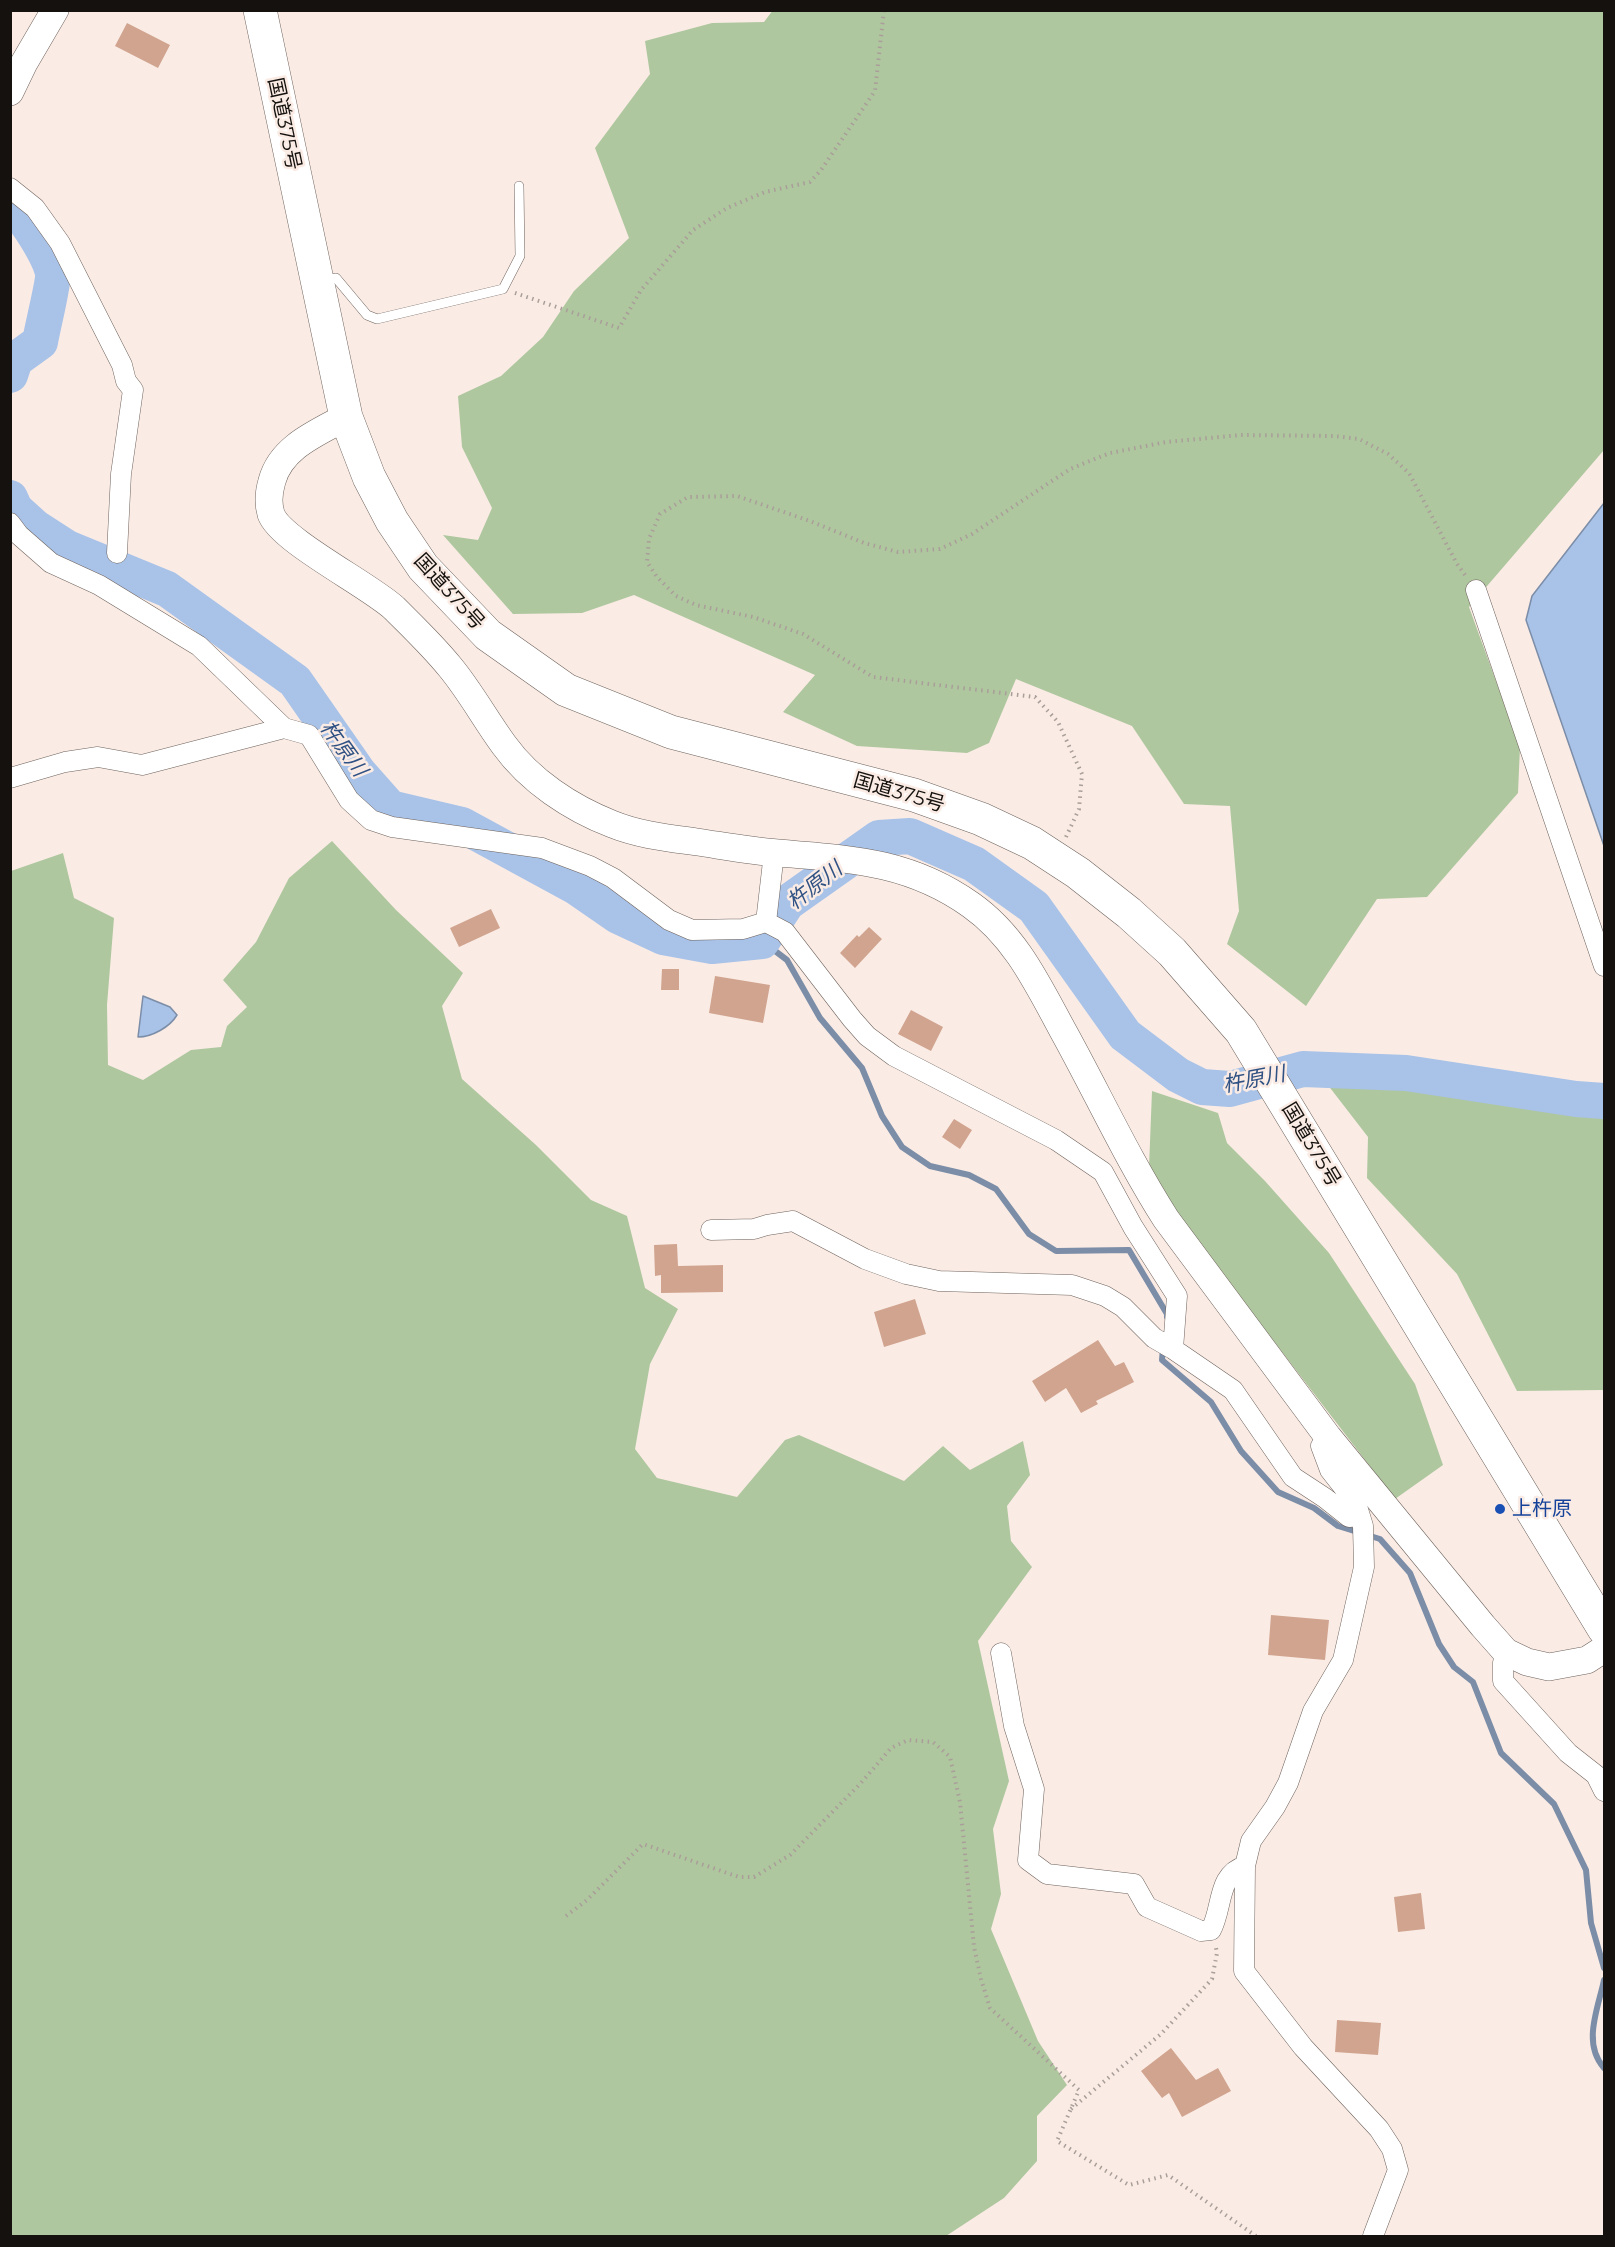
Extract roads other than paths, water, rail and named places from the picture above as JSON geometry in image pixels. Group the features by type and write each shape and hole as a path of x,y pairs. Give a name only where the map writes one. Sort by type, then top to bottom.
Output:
{"highway":[{"name":"国道375号","path":"262,11 346,417 369,477 392,521 423,567 488,635 566,690 671,732 914,795 981,819 1032,843 1129,913 1172,952 1241,1031 1605,1629"}],"street":[{"path":"10,92 55,10"},
{"path":"10,188 35,208 60,243 122,364 126,381 133,390 121,474 117,553"},
{"path":"346,417 298,444 276,467 269,492 272,516 288,536 345,573 395,610 450,667 506,747 536,780 575,807 611,824 646,835 774,853 849,858 893,867 940,886 972,905 997,926 1025,960 1142,1181 1160,1209 1328,1437 1506,1653 1527,1662 1549,1667 1587,1660 1605,1649"},
{"path":"10,523 19,535 51,563 99,585 199,646 284,728 309,735 350,800 371,820 403,829 542,848 590,866 613,878 669,920 692,930 743,929 766,922 784,932 867,1036 894,1056 1056,1140 1103,1172 1132,1227 1177,1296 1173,1348"},
{"path":"1476,590 1605,966"},
{"path":"10,778 65,762 98,757 142,765 284,728"},
{"path":"766,922 774,853"},
{"path":"711,1230 754,1229 793,1221 865,1259 906,1274 939,1281 1072,1285 1105,1296 1123,1307 1154,1338 1173,1348 1233,1390 1293,1477 1325,1498 1362,1528"},
{"path":"1328,1437 1321,1446 1330,1470 1356,1503 1362,1528 1364,1567 1343,1660 1313,1711 1288,1783 1275,1807 1251,1841 1245,1866 1244,1971 1303,2047 1378,2129 1392,2149 1398,2170 1373,2236"},
{"path":"1001,1653 1014,1726 1034,1789 1028,1860 1047,1874 1134,1884 1147,1907 1201,1931 1211,1930 1217,1920 1222,1888 1235,1869 1245,1866"},
{"path":"1506,1653 1503,1663 1503,1681 1568,1753 1596,1775 1605,1791"}],"lane":[{"path":"316,280 336,278 367,315 377,320 503,289 520,256 519,186"}],"water":[{"path":"1604,503 1604,846 1526,620 1532,596"},
{"path":"143,996 170,1007 177,1015 170,1024 160,1030 138,1037"}],"waterway":[{"name":"杵原川","path":"10,207 22,217 36,236 53,273 40,342 15,360 10,375"},
{"name":"杵原川","path":"10,498 15,509 36,528 67,548 167,589 295,681 359,773 390,808 462,825 576,887 618,916 663,937 712,946 762,941 787,903 879,838 910,836 974,864 1034,907 1125,1035 1178,1075 1202,1087 1230,1089 1303,1069 1406,1073 1576,1099 1604,1101"},
{"path":"762,941 787,960 820,1018 862,1068 882,1116 902,1147 930,1166 969,1175 996,1189 1029,1234 1056,1251 1129,1250 1167,1317"},
{"path":"1163,1348 1162,1360 1211,1402 1241,1451 1278,1492 1314,1508 1338,1526 1380,1539 1410,1573 1439,1644 1454,1667 1473,1682 1501,1753 1554,1804 1586,1870 1591,1923 1604,1968"},
{"path":"1604,1980 1593,2037 1597,2058 1604,2068"}],"place":[{"name":"上杵原","path":"1500,1509"}]}
